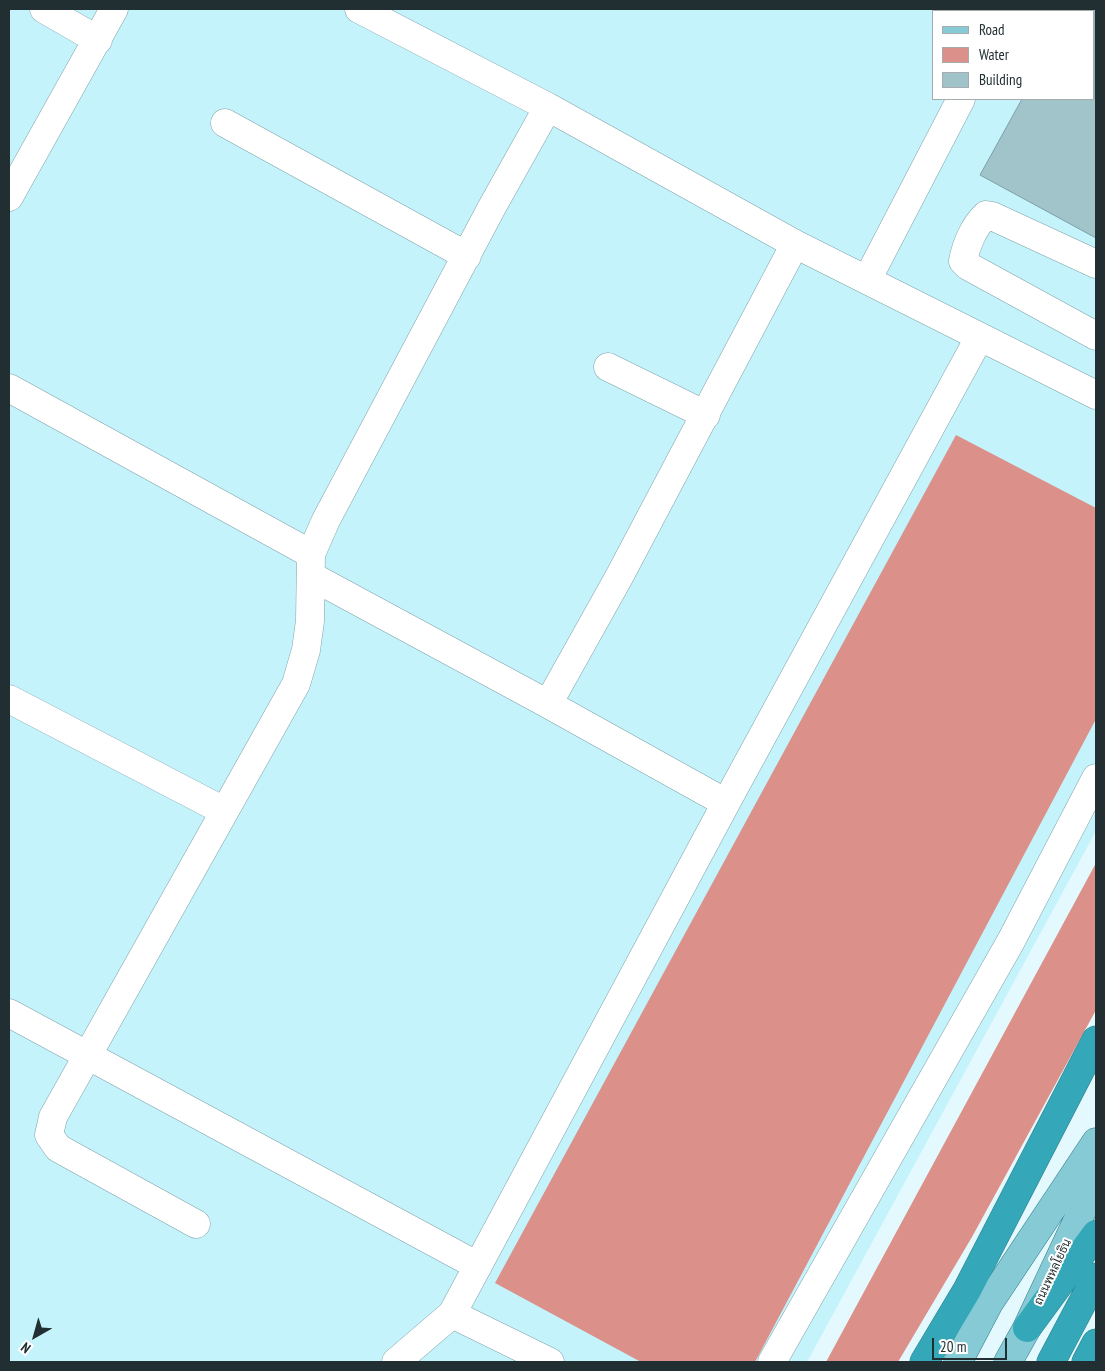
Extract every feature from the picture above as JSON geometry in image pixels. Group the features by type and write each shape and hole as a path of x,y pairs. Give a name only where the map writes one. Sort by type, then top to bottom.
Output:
{"highway":[{"path":"924,1362 967,1290 1096,1040"},
{"path":"1027,1328 1096,1234"},
{"path":"1051,1362 1096,1277"},
{"path":"1086,1362 1096,1343"}],"main road":[{"path":"958,1362 989,1303 1096,1142"},
{"name":"ถนนพหลโยธิน","path":"1008,1362 1027,1328 1096,1181"}],"street":[{"path":"44,9 98,40"},
{"path":"9,197 114,9"},
{"path":"359,9 548,107 795,244 1096,395"},
{"path":"867,280 960,100"},
{"path":"196,1224 58,1148 49,1135 53,1117 89,1057 296,684 306,650 310,621 311,565 326,520 466,256 548,107"},
{"path":"225,123 466,256"},
{"path":"1096,264 992,216 986,215 980,221 965,250 963,261 968,266 1096,336"},
{"path":"548,704 706,415 795,244"},
{"path":"396,1362 452,1314 726,803 980,338"},
{"path":"608,367 706,415"},
{"path":"9,388 548,704 726,803"},
{"path":"9,699 224,811"},
{"path":"772,1362 1011,941 1096,778"},
{"path":"9,1013 478,1266"},
{"path":"452,1314 550,1362"}],"shaded area":[{"path":"9,9 1096,9 1096,831 807,1362 9,1362"}],"water":[{"path":"956,435 1096,508 1096,719 755,1362 641,1362 495,1283"},
{"path":"1096,863 1096,1010 972,1237 898,1362 826,1362"}],"building":[{"path":"1096,9 1096,238 980,175 1021,100 1095,100 1095,10 1070,10"}]}
